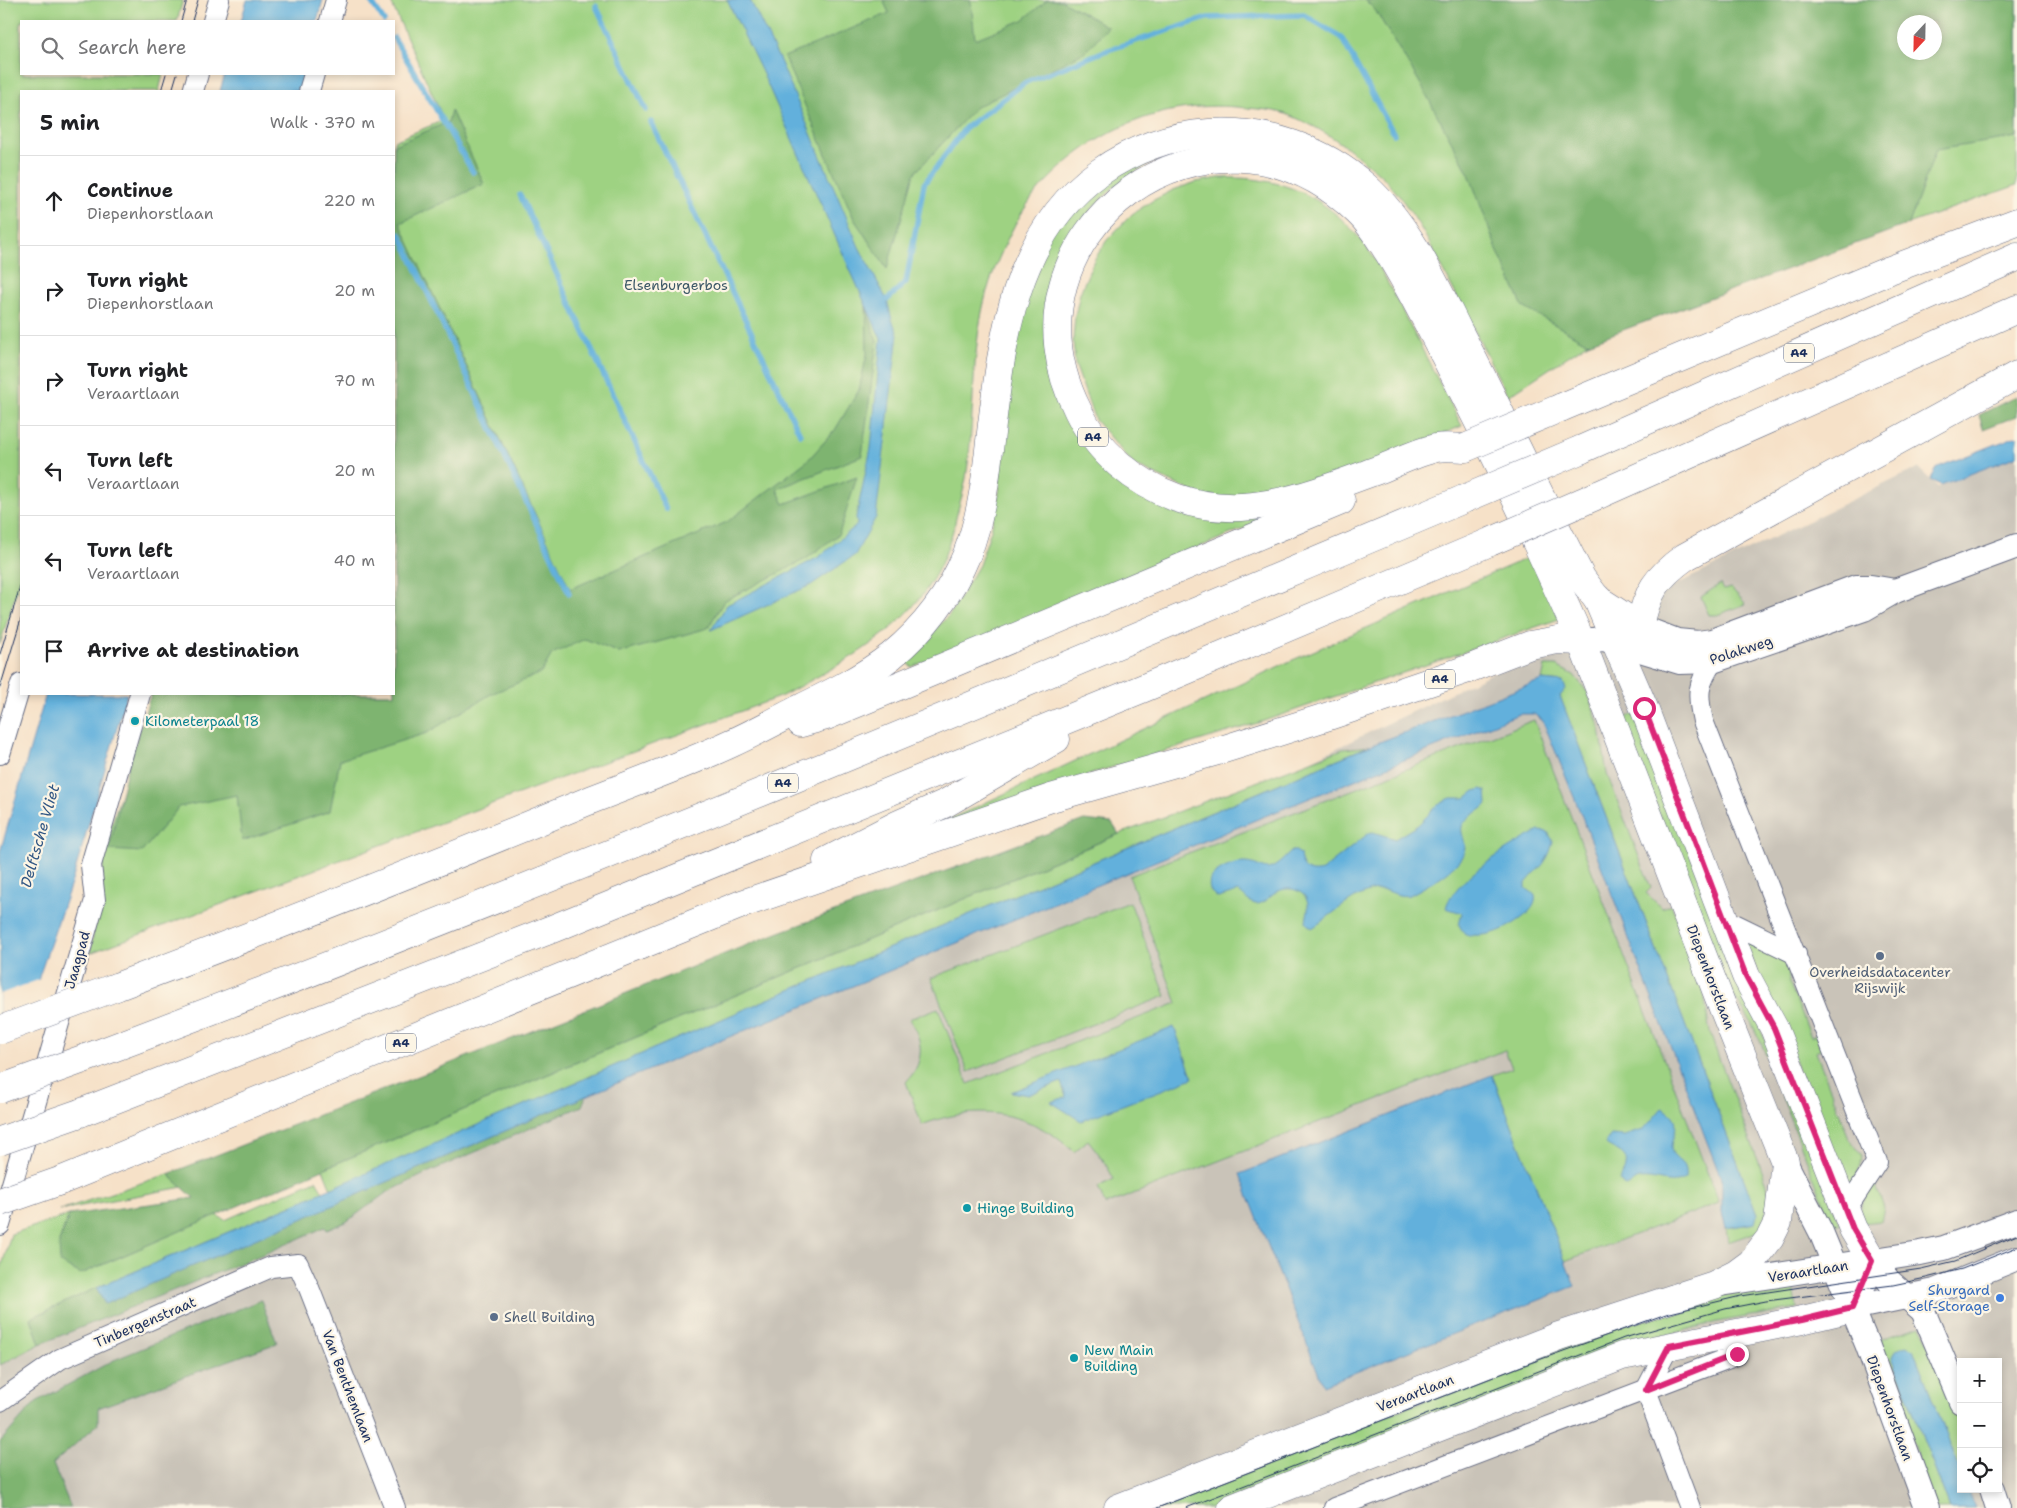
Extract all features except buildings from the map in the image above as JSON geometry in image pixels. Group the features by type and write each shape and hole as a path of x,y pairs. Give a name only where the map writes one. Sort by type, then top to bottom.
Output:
{"main road":[{"name":"A4","path":"0,1030 346,900 729,744 856,679 890,656 932,614 952,585 966,554 983,499 1004,348 1013,304 1022,272 1047,226 1061,207 1082,185 1102,170 1140,149 1201,133 1234,132 1263,136 1299,146 1322,156 1343,169 1365,186 1385,206 1402,228 1464,341 1579,573 1597,599 1631,640"},
{"name":"A4","path":"0,1202 60,1181 742,904 1051,798 1220,750 1329,716 1468,669 1530,645 1558,640 1581,641 1556,583 1464,392 1406,281 1371,225 1332,190 1300,172 1279,164 1257,159 1224,157 1190,162 1156,175 1123,195 1095,223 1074,257 1061,297 1058,321 1060,361 1065,381 1084,424 1097,443 1113,460 1133,476 1154,488 1201,505 1222,508 1264,505 1304,496 1449,451"},
{"name":"A4","path":"729,744 826,716 1449,451 1560,408 1881,274 2017,222"},
{"name":"A4","path":"0,1088 97,1054 306,975 1022,686 1580,450 2017,257"},
{"name":"A4","path":"0,1141 80,1113 552,928 1144,688 1490,542 2017,310"},
{"path":"1232,1508 1622,1356 1802,1320 1852,1308 1872,1261 1858,1240 1845,1211 1774,1028 1746,976 1634,684 1631,640 1654,586 1663,573 1685,557 2017,375"},
{"name":"Diepenhorstlaan","path":"1581,641 1723,1008 1785,1162"},
{"name":"A4","path":"742,904 899,824 946,803 1144,688"},
{"name":"Veraartlaan","path":"1118,1508 1559,1336 1714,1285 1736,1274 1751,1263 1770,1238 1778,1222 1785,1162"}],"street":[{"path":"213,20 219,0"},
{"path":"330,20 336,0"},
{"path":"192,90 198,75"},
{"path":"309,90 314,75"},
{"name":"Polakweg","path":"1631,640 1680,662 1713,661 1864,609 1895,591 2017,546"},
{"name":"Polakweg","path":"1581,641 1631,640 1698,643 1712,641 1856,587 1871,587 1895,591"},
{"path":"1713,661 1705,673 1698,691 1703,721 1877,1162 1845,1211"},
{"path":"0,754 20,687"},
{"name":"Jaagpad","path":"0,1225 95,900 92,865 140,695"},
{"path":"1724,919 1796,954"},
{"name":"Diepenhorstlaan","path":"1785,1162 1817,1223 1852,1308 1927,1508"},
{"name":"Veraartlaan","path":"1714,1285 1944,1248 2017,1221"},
{"path":"1852,1308 1935,1291 2017,1258"},
{"path":"1872,1261 1905,1297 1923,1311 1957,1392"},
{"name":"Tinbergenstraat","path":"0,1400 60,1359 271,1267 298,1264"},
{"name":"Van Benthemlaan","path":"298,1264 395,1508"},
{"path":"1669,1346 1646,1390 1690,1508"},
{"path":"1334,1508 1737,1354"},
{"path":"1993,1493 1998,1508"}],"shaded area":[{"path":"2017,456 2017,1508 0,1508 0,1355 192,1277 487,1139 963,928 1918,468 1938,487"}],"green space":[{"path":"0,0 183,0 177,20 20,20 20,75 163,75 159,90 20,90 20,580 0,644"},
{"name":"Elsenburgerbos","path":"390,0 2017,0 2017,185 1585,340 1588,343 1508,396 1437,257 1414,217 1385,179 1335,139 1306,123 1280,112 1237,107 1209,106 1181,109 1130,123 1106,135 1061,167 1034,196 1015,225 1004,247 986,293 981,319 974,372 966,478 945,556 933,579 919,599 885,633 825,673 782,696 90,953 102,886 104,849 152,695 395,695 395,141 444,120"},
{"path":"883,0 969,0 971,2 975,39 1023,20 1047,0 1061,0 1108,27 1085,52 976,107 914,174 887,269 854,219 784,57 889,13"},
{"path":"1365,0 2017,0 2017,137 1936,150 1909,224 1588,343 1523,307 1497,250 1469,174 1420,83 1375,10"},
{"path":"451,110 484,184 400,223 570,589 727,522 808,460 835,430 859,390 867,354 866,306 877,342 862,456 777,489 784,504 857,477 839,534 806,559 724,601 708,628 619,653 585,639 552,654 541,673 491,694 427,733 340,760 330,811 242,841 237,795 179,807 142,852 109,850 128,765 151,695 395,695 395,145 448,122"},
{"path":"1191,148 1147,165 1122,181 1100,200 1066,246 1055,273 1048,301 1046,341 1052,383 1059,403 1068,417 1165,506 1190,515 1216,519 1281,513 912,667 905,661 950,614 979,565 991,530 999,493 1011,341 1046,235 1137,155"},
{"path":"1219,178 1245,178 1291,188 1312,197 1347,225 1378,264 1462,426 1308,490 1209,499 1134,465 1095,420 1075,364 1073,340 1075,316 1080,293 1094,260 1107,240 1132,214 1173,190 1196,182"},
{"path":"2017,396 2017,416 1983,429 1979,415"},
{"path":"1530,557 1562,618 1258,723 1103,770 905,840 1288,662"},
{"path":"1720,584 1723,590 1731,588 1746,604 1717,615 1709,615 1701,597"},
{"path":"1545,666 1556,666 1574,675 1588,693 1600,729 1607,774 1651,888 1646,893 1662,908 1671,904 1703,985 1709,1028 1714,1045 1767,1184 1769,1198 1762,1230 1728,1242 1726,1228 1755,1223 1757,1214 1560,696 1565,688 1563,682 1542,680"},
{"path":"1635,714 1840,1224 1832,1225 1762,1045 1750,1020 1725,984 1622,718"},
{"path":"1534,720 1719,1203 1565,1261 1492,1075 1512,1068 1505,1050 1105,1205 1098,1187 1114,1179 1102,1158 1088,1140 1074,1152 1040,1127 1002,1115 983,1113 963,1114 922,1125 906,1082 917,1067 920,1051 918,1035 909,1019 938,1008 968,1084 1177,1003 1129,876"},
{"path":"1369,746 766,1000 331,1189 323,1169 1119,834 1343,749"},
{"path":"1084,820 1112,823 1119,834 323,1169 81,1274 60,1263 59,1242 69,1215 194,1198 168,1174 777,933"},
{"path":"1130,902 1166,996 968,1072 931,978"},
{"path":"1743,937 1788,963 1789,982 1811,1037 1817,1035 1822,1049 1816,1052 1849,1138 1862,1155 1861,1165 1849,1191"},
{"path":"586,1096 582,1106 429,1172 386,1193 346,1222 327,1230 325,1227 271,1251 40,1344 31,1318 96,1288 105,1303"},
{"path":"168,1174 183,1187 60,1210"},
{"path":"316,1180 323,1192 96,1288 31,1318 40,1344 0,1365 0,1273 11,1234 69,1215 59,1242 81,1274 216,1215 225,1220"},
{"path":"1874,1180 1884,1208 1881,1221 1863,1223 1860,1211"},
{"path":"1793,1279 1797,1308 1717,1322 1653,1339 1250,1490 1211,1508 1146,1508 1627,1323 1681,1305"},
{"path":"261,1300 277,1343 98,1408 98,1424 53,1464 71,1508 0,1508 0,1442 36,1402 114,1360"},
{"path":"1921,1326 1935,1353 1957,1408 1957,1462 1913,1349 1892,1357 1950,1508 1935,1508 1877,1340"}],"water":[{"path":"247,0 323,0 317,20 241,20"},
{"path":"727,0 750,0 781,63 859,247 887,300 898,334 876,517 855,555 811,585 711,630 727,605 819,557 857,525 856,517 871,448 881,339 762,72"},
{"path":"225,75 305,75 301,90 220,90"},
{"path":"2017,436 2017,456 1941,485 1930,480 1938,467"},
{"path":"1542,680 1563,682 1566,689 1560,696 1757,1214 1755,1223 1726,1228 1722,1213 1722,1181 1585,824 1543,721 1534,714 1519,714 1265,816 586,1096 105,1304 96,1288 766,1000 1369,746"},
{"name":"Delftsche Vliet","path":"46,695 127,695 72,881 40,974 0,1114 0,852"},
{"path":"1482,789 1486,791 1487,804 1463,824 1465,847 1458,862 1443,875 1410,895 1405,896 1384,890 1362,894 1312,928 1306,923 1307,899 1296,890 1281,890 1263,902 1254,904 1238,892 1218,898 1210,890 1210,879 1224,868 1235,864 1247,863 1268,869 1277,865 1292,851 1300,854 1304,867 1309,871 1322,871 1369,833 1373,832 1395,839 1418,825 1441,802 1451,798 1466,798 1475,791"},
{"path":"1539,831 1548,832 1553,841 1546,860 1526,883 1526,888 1535,896 1532,908 1513,924 1498,931 1486,935 1465,935 1459,925 1462,913 1446,908 1450,897 1459,886 1485,864"},
{"path":"1174,1027 1193,1078 1081,1121 1051,1102 1066,1097 1061,1082 1028,1095 1011,1092"},
{"path":"1492,1075 1575,1286 1323,1385 1240,1174"},
{"path":"1662,1108 1675,1119 1676,1124 1671,1147 1674,1156 1685,1168 1685,1178 1675,1182 1639,1179 1627,1187 1619,1181 1626,1168 1625,1158 1623,1154 1606,1144 1607,1140 1611,1135 1624,1136 1643,1130"},
{"path":"1906,1346 1913,1349 1957,1462 1957,1493 1969,1493 1975,1508 1950,1508 1892,1357 1895,1350"}],"pier":[{"path":"41,979 2,1115 0,1116 0,994"}],"waterway":[{"path":"370,0 383,20"},
{"path":"596,6 646,110"},
{"path":"887,300 906,282 924,184 965,128 1026,82 1105,51 1207,18 1304,15 1341,37 1394,134"},
{"path":"395,40 473,172"},
{"path":"651,122 800,434"},
{"path":"520,195 666,509"},
{"path":"400,234 569,593"}],"tram line":[{"path":"181,20 187,0"},
{"path":"192,20 198,0"},
{"path":"161,90 166,75"},
{"path":"172,90 177,75"},
{"path":"0,654 20,586"},
{"path":"0,688 20,622"},
{"path":"1157,1508 1522,1366 1666,1314 1741,1296 1921,1269 1955,1261 2017,1235"},
{"path":"1186,1508 1624,1338 1725,1309 1766,1301 1893,1285 1926,1278 1962,1269 2017,1247"}],"place":[{"name":"Kilometerpaal 18","path":"135,721"},
{"name":"Overheidsdatacenter Rijswijk","path":"1880,956"},
{"name":"Hinge Building","path":"967,1208"},
{"name":"Shurgard Self-Storage","path":"2000,1298"},
{"name":"Shell Building","path":"494,1317"},
{"name":"New Main Building","path":"1074,1358"}],"route":[{"path":"1644,708 1746,976 1774,1028 1845,1211 1858,1240 1872,1261 1852,1308 1802,1320 1669,1346 1646,1390 1737,1354"}]}
